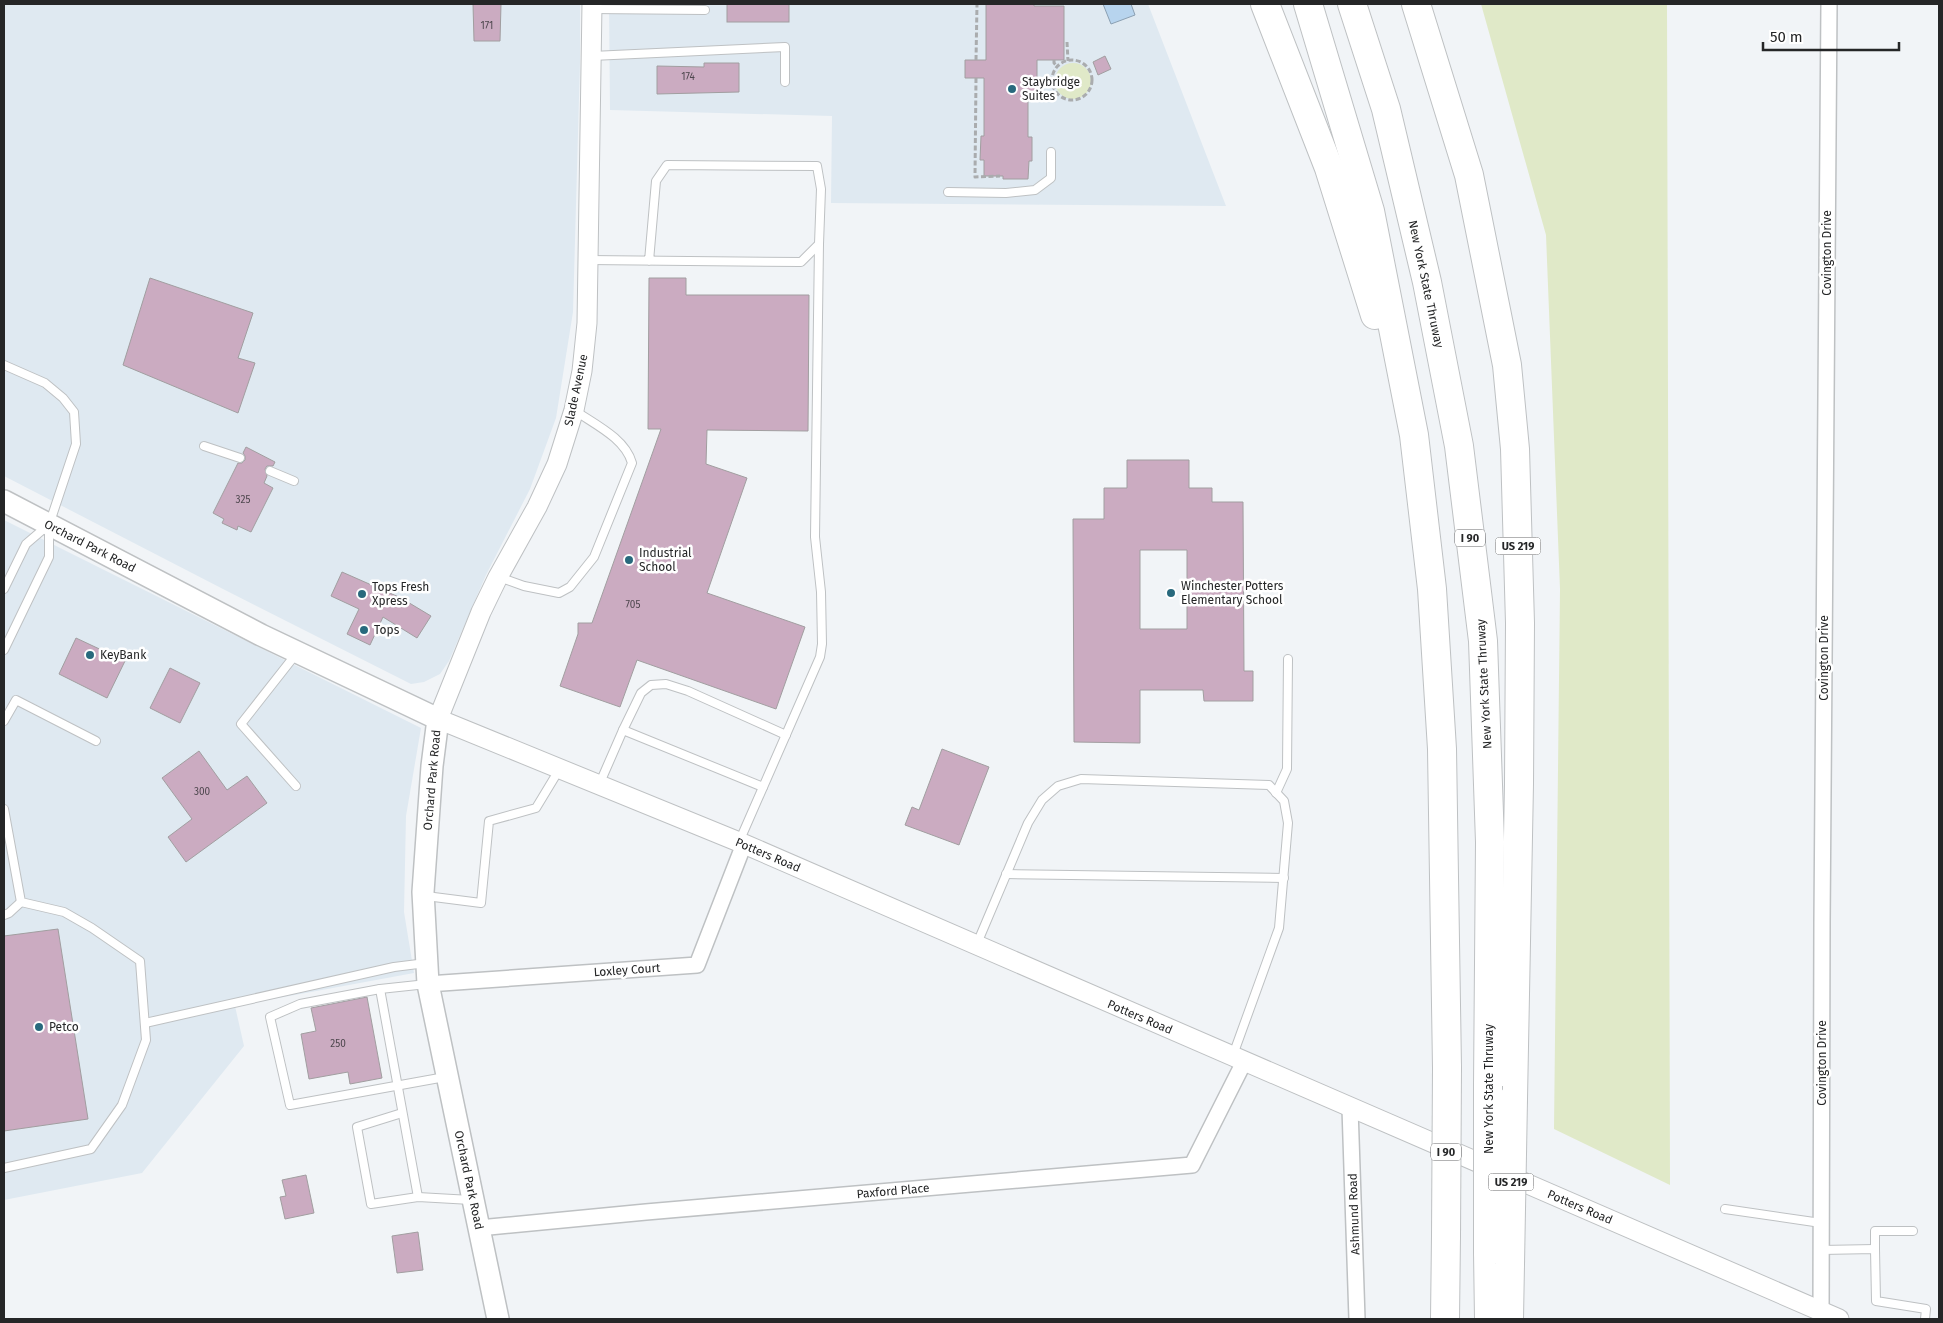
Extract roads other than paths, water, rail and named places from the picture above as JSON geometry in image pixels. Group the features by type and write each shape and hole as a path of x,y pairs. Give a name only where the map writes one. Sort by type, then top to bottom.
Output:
{"highway":[{"path":"1265,4 1329,168 1414,436"},
{"name":"I 90","path":"1308,4 1370,211 1414,436 1432,589 1442,750 1447,1068 1445,1319"},
{"name":"New York State Thruway","path":"1352,4 1386,109 1427,282 1460,456 1483,641 1490,842 1488,1086 1499,1258 1489,1319"},
{"name":"US 219","path":"1416,4 1469,175 1507,365 1515,449 1520,632 1513,1100 1499,1258 1509,1319"}],"main road":[{"name":"Orchard Park Road","path":"4,502 297,652 438,719 430,788 424,895 428,984 498,1319"}],"street":[{"name":"Covington Drive","path":"1821,1315 1829,4"},
{"name":"Slade Avenue","path":"438,719 498,577 537,508 557,464 574,410 585,344 592,6"},
{"name":"Potters Road","path":"438,719 741,844 1821,1315 1839,1319"},
{"name":"Loxley Court","path":"428,984 697,965 741,844"},
{"name":"Paxford Place","path":"479,1228 656,1211 1192,1166 1238,1060"},
{"name":"Ashmund Road","path":"1350,1108 1357,1319"}],"lane":[{"path":"592,6 705,10"},
{"path":"590,56 785,47 785,82"},
{"path":"948,192 1006,193 1035,190 1051,178 1051,152"},
{"path":"648,261 656,181 667,165 817,166 821,189 814,537 821,592 822,644 820,657 763,787 741,844"},
{"path":"588,260 801,262 819,244"},
{"path":"4,365 45,383 62,398 74,412 76,444 49,525 49,557 4,650"},
{"path":"498,577 524,586 560,593 570,587 594,557 632,463 625,449 615,438 574,410"},
{"path":"204,446 240,458"},
{"path":"270,471 294,481"},
{"path":"4,589 26,544 49,525"},
{"path":"296,786 241,724 297,652"},
{"path":"1276,793 1287,769 1288,659"},
{"path":"599,784 641,693 651,685 666,684 688,691 786,735"},
{"path":"4,721 16,700 96,741"},
{"path":"624,730 763,787"},
{"path":"424,895 481,903 489,821 536,808 560,768"},
{"path":"976,946 1028,823 1042,800 1058,786 1082,779 1269,785 1284,801 1288,822 1279,928 1238,1060"},
{"path":"4,809 21,902"},
{"path":"1006,874 1284,878"},
{"path":"4,915 10,913 21,902"},
{"path":"4,1168 92,1149 122,1105 146,1040 140,961 92,928 64,912 21,902"},
{"path":"145,1023 394,967 427,962"},
{"path":"428,984 380,988 300,1004 270,1017 290,1105 398,1087 447,1076"},
{"path":"380,988 418,1196"},
{"path":"402,1113 357,1127 371,1204 418,1196 473,1200"},
{"path":"1725,1209 1821,1223"},
{"path":"1913,1230 1875,1231 1876,1301 1926,1309 1925,1319"},
{"path":"1821,1250 1875,1249"}],"water":[{"path":"1103,4 1131,4 1135,15 1111,24"}],"place":[{"name":"Staybridge Suites","path":"1012,89"},
{"name":"Industrial School","path":"629,560"},
{"name":"Winchester Potters Elementary School","path":"1171,593"},
{"name":"Tops Fresh Xpress","path":"362,594"},
{"name":"Tops","path":"364,630"},
{"name":"KeyBank","path":"90,655"},
{"name":"Petco","path":"39,1027"}]}
